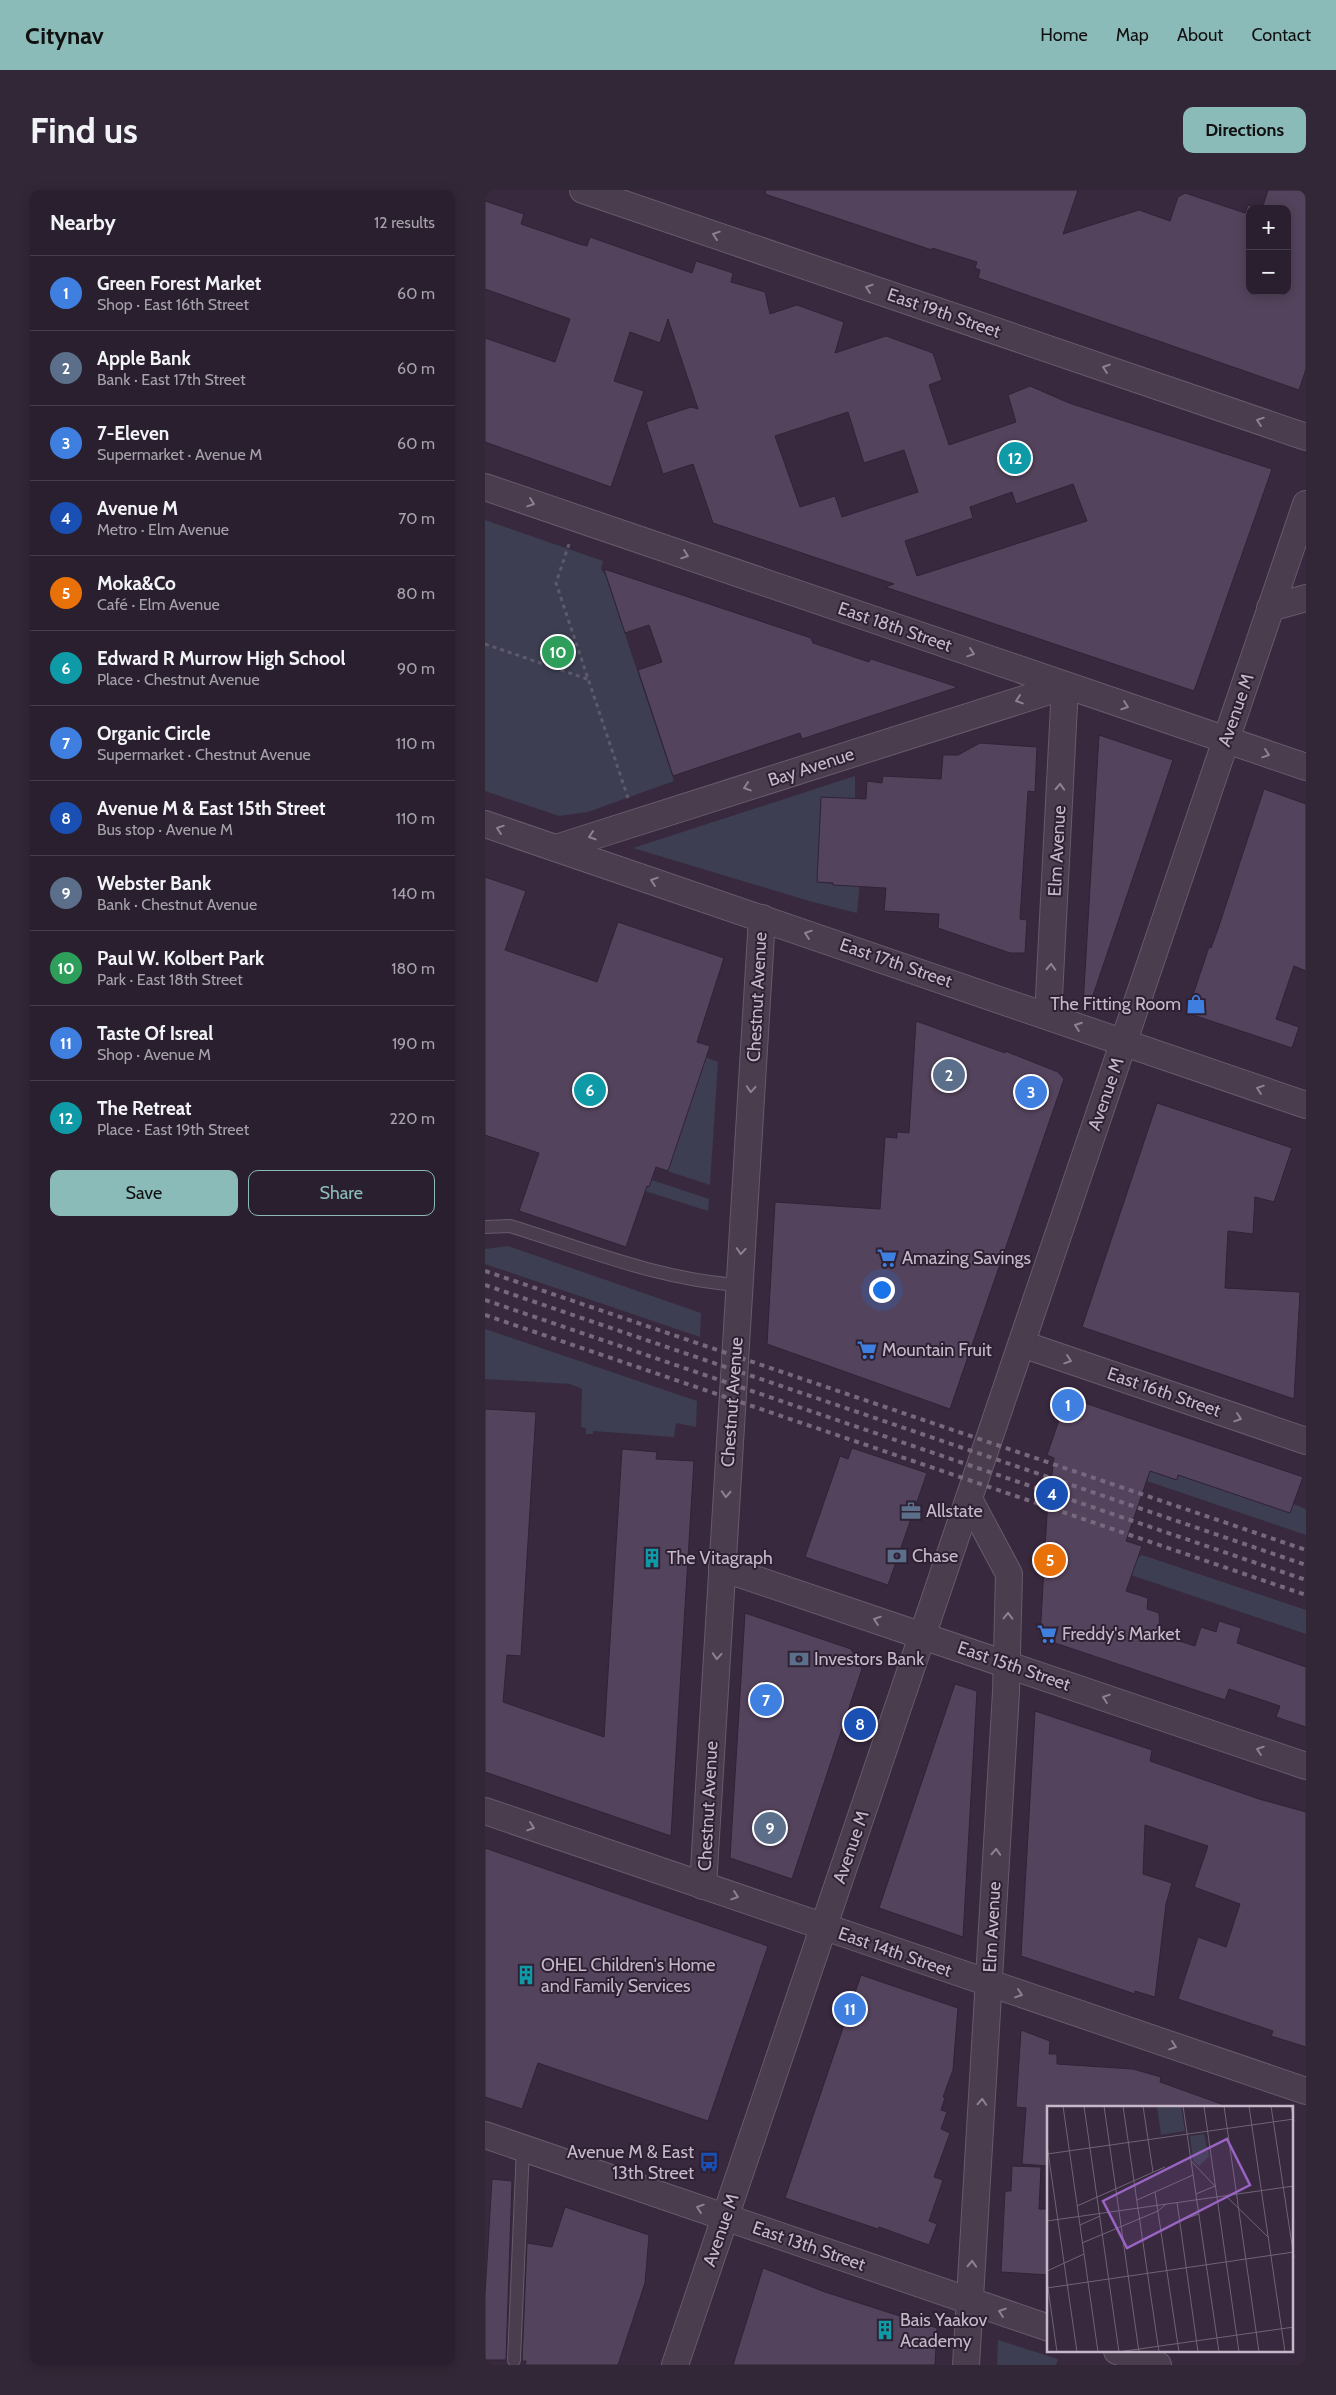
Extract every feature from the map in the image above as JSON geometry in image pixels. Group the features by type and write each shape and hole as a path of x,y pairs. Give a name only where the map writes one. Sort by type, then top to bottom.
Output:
{"street":[{"name":"East 19th Street","path":"583,190 1306,437"},
{"name":"East 18th Street","path":"485,487 1306,767"},
{"name":"Avenue M","path":"675,2365 1306,504"},
{"path":"1270,608 1306,598"},
{"name":"Bay Avenue","path":"556,848 1065,686"},
{"name":"Elm Avenue","path":"1048,1016 1065,686"},
{"name":"East 17th Street","path":"485,824 1306,1105"},
{"name":"Chestnut Avenue","path":"703,1886 762,918"},
{"name":"East 16th Street","path":"1021,1344 1306,1441"},
{"name":"Elm Avenue","path":"966,2365 1007,1665 1009,1574 969,1499"},
{"name":"East 15th Street","path":"722,1568 1306,1766"},
{"name":"East 14th Street","path":"485,1811 1306,2091"},
{"name":"East 13th Street","path":"485,2134 1047,2327"},
{"path":"1120,2352 1158,2365"}],"lane":[{"path":"485,1227 510,1226 666,1275 703,1283 739,1285"},
{"path":"514,2360 523,2147"}],"path":[{"path":"569,544 556,584 629,801"},
{"path":"485,644 587,679"}],"shaded area":[{"path":"485,520 603,561 601,569 605,574 674,781 588,812 559,816 485,791"},
{"path":"855,776 855,799 821,797 817,882 848,886 849,881 860,881 857,913 809,901 633,848"},
{"path":"694,1053 718,1062 710,1185 655,1167"},
{"path":"652,1180 709,1199 708,1211 645,1191"},
{"path":"508,1246 701,1313 700,1337 485,1264 485,1249"},
{"path":"485,1329 697,1401 696,1427 676,1423 674,1437 593,1431 593,1434 586,1434 586,1428 581,1427 582,1389 570,1384 485,1379"},
{"path":"1150,1471 1176,1480 1178,1475 1290,1513 1293,1504 1306,1509 1306,1535 1147,1481"},
{"path":"1142,1555 1306,1610 1306,1634 1116,1570"},
{"path":"998,2340 1058,2359 1056,2365 997,2365"}],"building":[{"path":"766,190 1078,190 1063,234 1139,210 1170,221 1178,197 1185,193 1245,213 1246,210 1246,295 1291,295 1291,205 1263,205 1268,190 1306,190 1306,369 1299,390 978,278 980,270 975,268 977,262 932,248 932,250 765,194"},
{"path":"485,201 524,214 521,224 579,244 587,246 590,237 692,273 696,261 733,273 731,282 765,292 770,314 797,305 844,322 835,353 886,336 933,353 942,380 929,385 949,445 1016,422 1008,395 1030,386 1069,403 1272,469 1194,691 885,587 894,584 713,523 693,464 663,474 646,422 691,407 698,409 668,319 660,343 630,332 614,381 644,391 611,487 485,442 485,338 555,362 570,319 485,289","holes":["848,412 864,463 904,450 918,492 842,517 835,496 800,507 775,436","1073,484 1087,521 917,576 905,541 973,518 970,507 1012,492 1016,504"]},
{"path":"604,569 811,638 813,643 869,662 871,659 958,687 802,739 800,733 673,776 638,670 662,662 649,625 625,633"},
{"path":"1099,735 1173,760 1089,1007 1083,1006"},
{"path":"980,743 1037,747 1035,792 1028,791 1020,919 1027,920 1025,953 1010,953 938,928 939,914 884,911 886,888 833,885 833,883 817,882 821,797 866,799 867,781 882,783 883,776 941,779 943,755 958,755"},
{"path":"1264,789 1306,804 1306,971 1294,966 1276,1019 1299,1027 1292,1048 1187,1013 1209,947 1211,948 1218,929"},
{"path":"485,877 526,891 505,950 597,982 618,922 724,958 697,1042 710,1046 668,1171 656,1167 649,1187 647,1186 626,1247 519,1211 539,1153 485,1135"},
{"path":"916,1021 1005,1053 1005,1051 1058,1072 1064,1079 950,1409 767,1344 775,1202 880,1209 885,1137 897,1138 897,1132 909,1133"},
{"path":"1157,1103 1292,1148 1274,1202 1255,1197 1253,1234 1228,1231 1225,1288 1300,1292 1294,1399 1082,1327"},
{"path":"1067,1397 1303,1477 1290,1513 1178,1475 1177,1480 1150,1471 1126,1541 1142,1546 1126,1591 1148,1598 1147,1609 1159,1613 1160,1635 1195,1646 1201,1627 1216,1632 1219,1621 1241,1628 1237,1643 1306,1667 1306,1727 1276,1717 1280,1706 1229,1689 1225,1700 1040,1638 1047,1514 1054,1458 1047,1455"},
{"name":"The Vitagraph","path":"485,1409 536,1412 521,1656 507,1655 503,1702 604,1737 622,1449 657,1452 656,1459 694,1461 671,1836 485,1772"},
{"path":"852,1448 927,1473 888,1585 805,1557 840,1456 848,1459"},
{"path":"745,1613 851,1649 862,1669 792,1879 730,1858"},
{"path":"955,1684 977,1691 963,1937 879,1908"},
{"path":"1035,1711 1152,1750 1150,1761 1259,1799 1306,1812 1306,2047 1271,2036 1273,2031 1178,1999 1198,1937 1226,1947 1240,1904 1194,1887 1208,1846 1145,1825 1143,1874 1172,1883 1166,1904 1155,1997 1135,1991 1135,1994 1021,1956"},
{"path":"485,1848 768,1946 708,2121 538,2063 522,2109 485,2097"},
{"path":"861,1975 958,2008 953,2070 943,2097 945,2098 941,2110 947,2112 941,2129 950,2133 934,2177 943,2180 929,2221 937,2224 929,2245 879,2227 878,2229 785,2198"},
{"path":"1021,2030 1050,2041 1049,2054 1057,2054 1057,2064 1133,2069 1161,2077 1160,2082 1224,2105 1047,2106 1047,2166 1022,2164 1026,2108 1016,2107"},
{"path":"1012,2166 1041,2167 1039,2209 1047,2209 1047,2275 1001,2272 1005,2191 1011,2191"},
{"path":"492,2179 512,2181 506,2360 485,2360 485,2295"},
{"path":"565,2207 649,2235 645,2283 618,2365 525,2365 526,2361 522,2361 527,2243 552,2247"},
{"path":"763,2268 825,2292 937,2328 935,2365 733,2365"}],"railway":[{"path":"485,1271 1306,1550"},
{"path":"485,1285 1306,1565"},
{"path":"485,1300 1306,1580"},
{"path":"485,1315 1306,1595"}],"place":[{"name":"The Retreat","path":"1015,458"},
{"name":"Paul W. Kolbert Park","path":"558,652"},
{"name":"The Fitting Room","path":"1196,1004"},
{"name":"Apple Bank","path":"949,1075"},
{"name":"Edward R Murrow High School","path":"590,1090"},
{"name":"7-Eleven","path":"1031,1092"},
{"name":"Amazing Savings","path":"887,1258"},
{"name":"Mountain Fruit","path":"867,1350"},
{"name":"Green Forest Market","path":"1068,1405"},
{"name":"Avenue M","path":"1052,1494"},
{"name":"Allstate","path":"911,1511"},
{"name":"Chase","path":"897,1556"},
{"name":"The Vitagraph","path":"652,1558"},
{"name":"Moka&Co","path":"1050,1560"},
{"name":"Freddy's Market","path":"1047,1634"},
{"name":"Investors Bank","path":"799,1659"},
{"name":"Organic Circle","path":"766,1700"},
{"name":"Avenue M & East 15th Street","path":"860,1724"},
{"name":"Webster Bank","path":"770,1828"},
{"name":"OHEL Children's Home and Family Services","path":"526,1975"},
{"name":"Taste Of Isreal","path":"850,2009"},
{"name":"Avenue M & East 13th Street","path":"709,2162"},
{"name":"Bais Yaakov Academy","path":"885,2330"}]}
